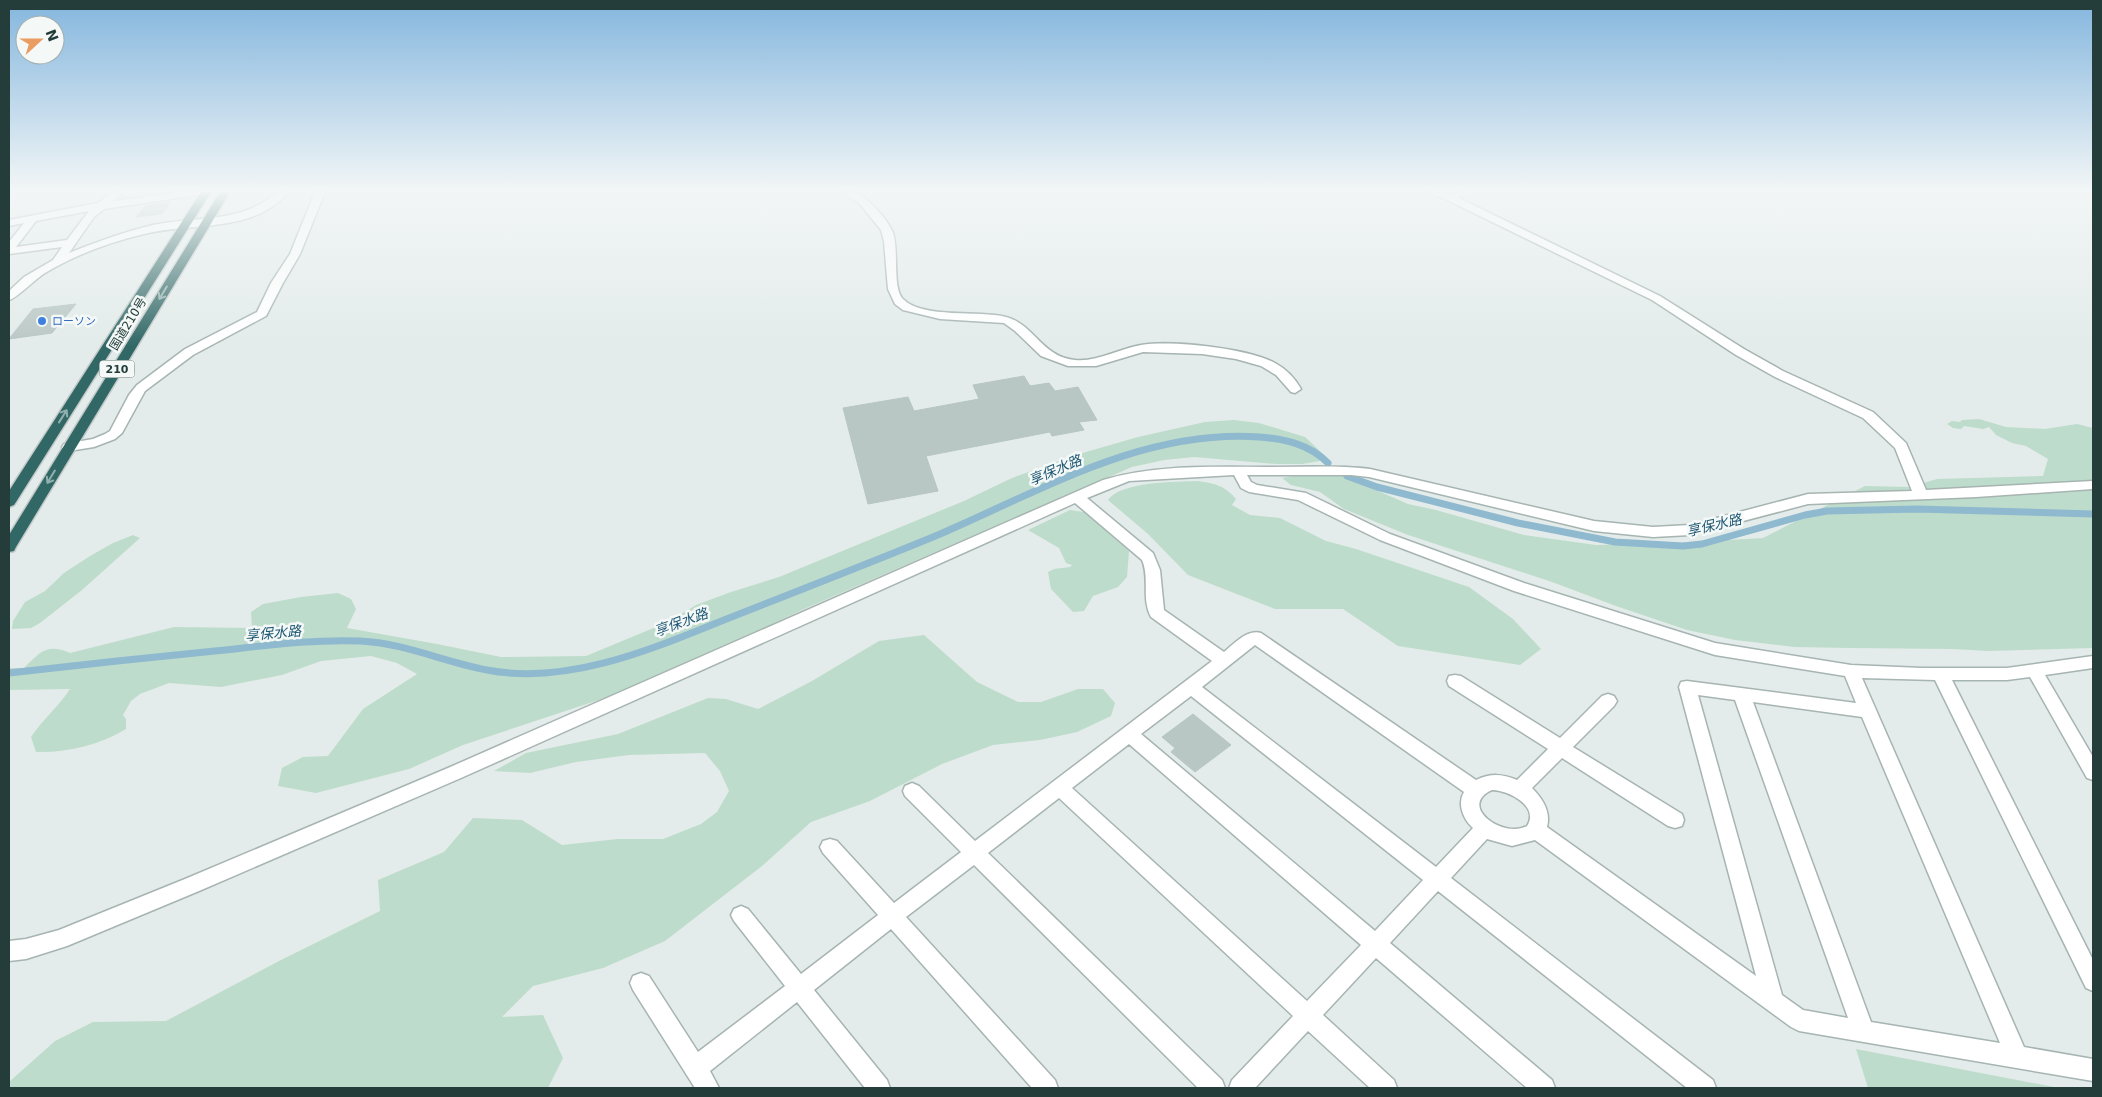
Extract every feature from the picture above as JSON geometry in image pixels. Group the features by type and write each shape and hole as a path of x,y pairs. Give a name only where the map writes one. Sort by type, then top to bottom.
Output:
{"highway":[{"name":"国道210号","path":"9,502 173,243"},
{"name":"国道210号","path":"9,547 193,243"}],"street":[{"path":"9,250 68,243"},
{"path":"58,262 70,243"},
{"path":"9,297 28,279 58,262 108,243"},
{"path":"69,447 102,441 110,437 115,433 135,395 141,388 189,352 262,314 299,243"},
{"path":"889,243 894,293 898,301 912,308 930,313 986,320 1007,329 1028,351"},
{"path":"1549,243 1656,298 1740,352 1779,374 1868,415 1886,429 1900,446 1906,456 1921,495"},
{"path":"976,318 992,318 1012,323 1018,326 1047,355 1072,363 1087,364 1144,348 1238,356 1271,366 1288,379 1295,390"},
{"path":"1238,471 1246,485 1254,489 1302,496 1385,537 1536,593 1714,648 1851,671 2002,674 2093,662"},
{"path":"9,951 26,949 60,939 257,858 1077,497 1128,477 1238,471 1351,471 1370,473 1594,526 1653,532 1690,530 1799,500 1976,493 2093,485"},
{"path":"1077,497 1148,557 1153,566 1153,604 1157,613 1224,662"},
{"path":"695,1068 1255,637 1474,789"},
{"path":"2034,670 2093,773"},
{"path":"1851,671 2017,1056"},
{"path":"1940,674 2093,981"},
{"path":"1455,681 1675,820"},
{"path":"1191,687 1705,1088"},
{"path":"1773,1001 1686,687 1868,711"},
{"path":"1742,694 1864,1032"},
{"path":"1520,789 1608,701"},
{"path":"1129,734 1544,1088"},
{"path":"1490,782 1510,784 1520,789 1530,796 1540,814 1536,830 1528,836 1518,838 1496,834 1485,828 1477,821 1469,804 1470,796 1474,789 1481,784 1490,782"},
{"path":"1060,788 1386,1088"},
{"path":"912,791 1214,1088"},
{"path":"1240,1088 1485,828"},
{"path":"1536,830 1799,1020 2093,1070"},
{"path":"830,847 1047,1088"},
{"path":"741,915 879,1088"},
{"path":"641,983 708,1088"}],"green space":[{"path":"1979,419 2006,427 2045,429 2077,424 2093,428 2093,648 1988,651 1794,647 1735,640 1687,630 1552,582 1408,535 1344,509 1320,492 1291,485 1282,478 1303,474 1337,473 1408,504 1524,535 1596,545 1763,538 1865,486 1910,487 1937,479 2043,476 2048,459 2026,446 2012,443 1996,435 1989,427 1983,429 1964,426 1961,429 1953,428 1947,424 1952,421 1960,422 1962,420"},
{"path":"1234,420 1259,423 1305,437 1321,452 1320,461 1302,464 1276,464 1194,457 1164,460 1132,467 804,609 641,686 463,745 409,769 316,793 278,786 282,768 303,757 328,756 363,709 417,674 397,663 371,656 321,661 282,675 221,687 169,683 140,694 131,701 123,715 126,719 126,729 116,735 82,747 47,752 36,752 31,737 70,689 9,690 9,668 24,668 44,651 50,649 70,653 174,627 252,628 251,612 263,604 338,593 351,599 356,609 347,628 501,657 586,656 668,622 696,605 779,577 964,501 1012,478 1079,454 1138,437 1205,422"},
{"path":"1198,481 1215,484 1223,488 1236,499 1232,505 1250,515 1280,518 1326,541 1356,549 1469,587 1513,619 1541,649 1520,665 1398,646 1343,609 1275,609 1188,575 1148,534 1108,500 1124,489 1136,486 1163,482"},
{"path":"1070,510 1084,512 1129,551 1127,577 1118,587 1093,596 1084,611 1073,612 1051,589 1048,572 1072,565 1066,563 1059,548 1028,530"},
{"path":"133,535 140,538 82,590 40,623 31,628 12,629 13,621 25,602 45,591 64,573 90,556 113,543"},
{"path":"924,635 977,682 1018,702 1041,702 1078,689 1103,689 1115,703 1111,716 1077,732 1040,740 993,745 942,764 870,801 811,822 762,866 665,941 603,968 533,986 502,1017 543,1015 563,1058 548,1088 9,1088 9,1082 55,1041 93,1022 166,1021 281,960 380,911 378,880 444,852 473,818 522,820 562,845 618,839 663,839 701,824 717,812 729,791 720,771 705,753 629,755 576,762 530,773 494,771 526,753 618,734 708,698 726,699 758,709 812,681 879,641"},
{"path":"1856,1049 2059,1088 1868,1088"}],"building":[{"name":"ローソン","path":"76,304 52,333 9,339 33,309"},
{"path":"1024,376 1030,386 1049,383 1055,391 1078,387 1097,420 1079,422 1084,430 1052,436 1050,432 926,456 938,491 868,504 843,408 908,397 914,411 979,399 973,385"},
{"path":"1193,714 1231,745 1195,772 1171,752 1175,748 1162,737"}],"waterway":[{"name":"享保水路","path":"9,673 269,645 342,641 376,642 392,645 487,670 545,673 574,669 632,655 688,635 933,537 1091,467 1131,454 1173,443 1215,437 1259,437 1278,439 1305,447 1328,463"},
{"name":"享保水路","path":"1347,476 1377,487 1518,523 1615,542 1683,546 1702,544 1805,515 1827,511 1917,509 2093,514"}],"place":[{"name":"ローソン","path":"42,321"}]}
